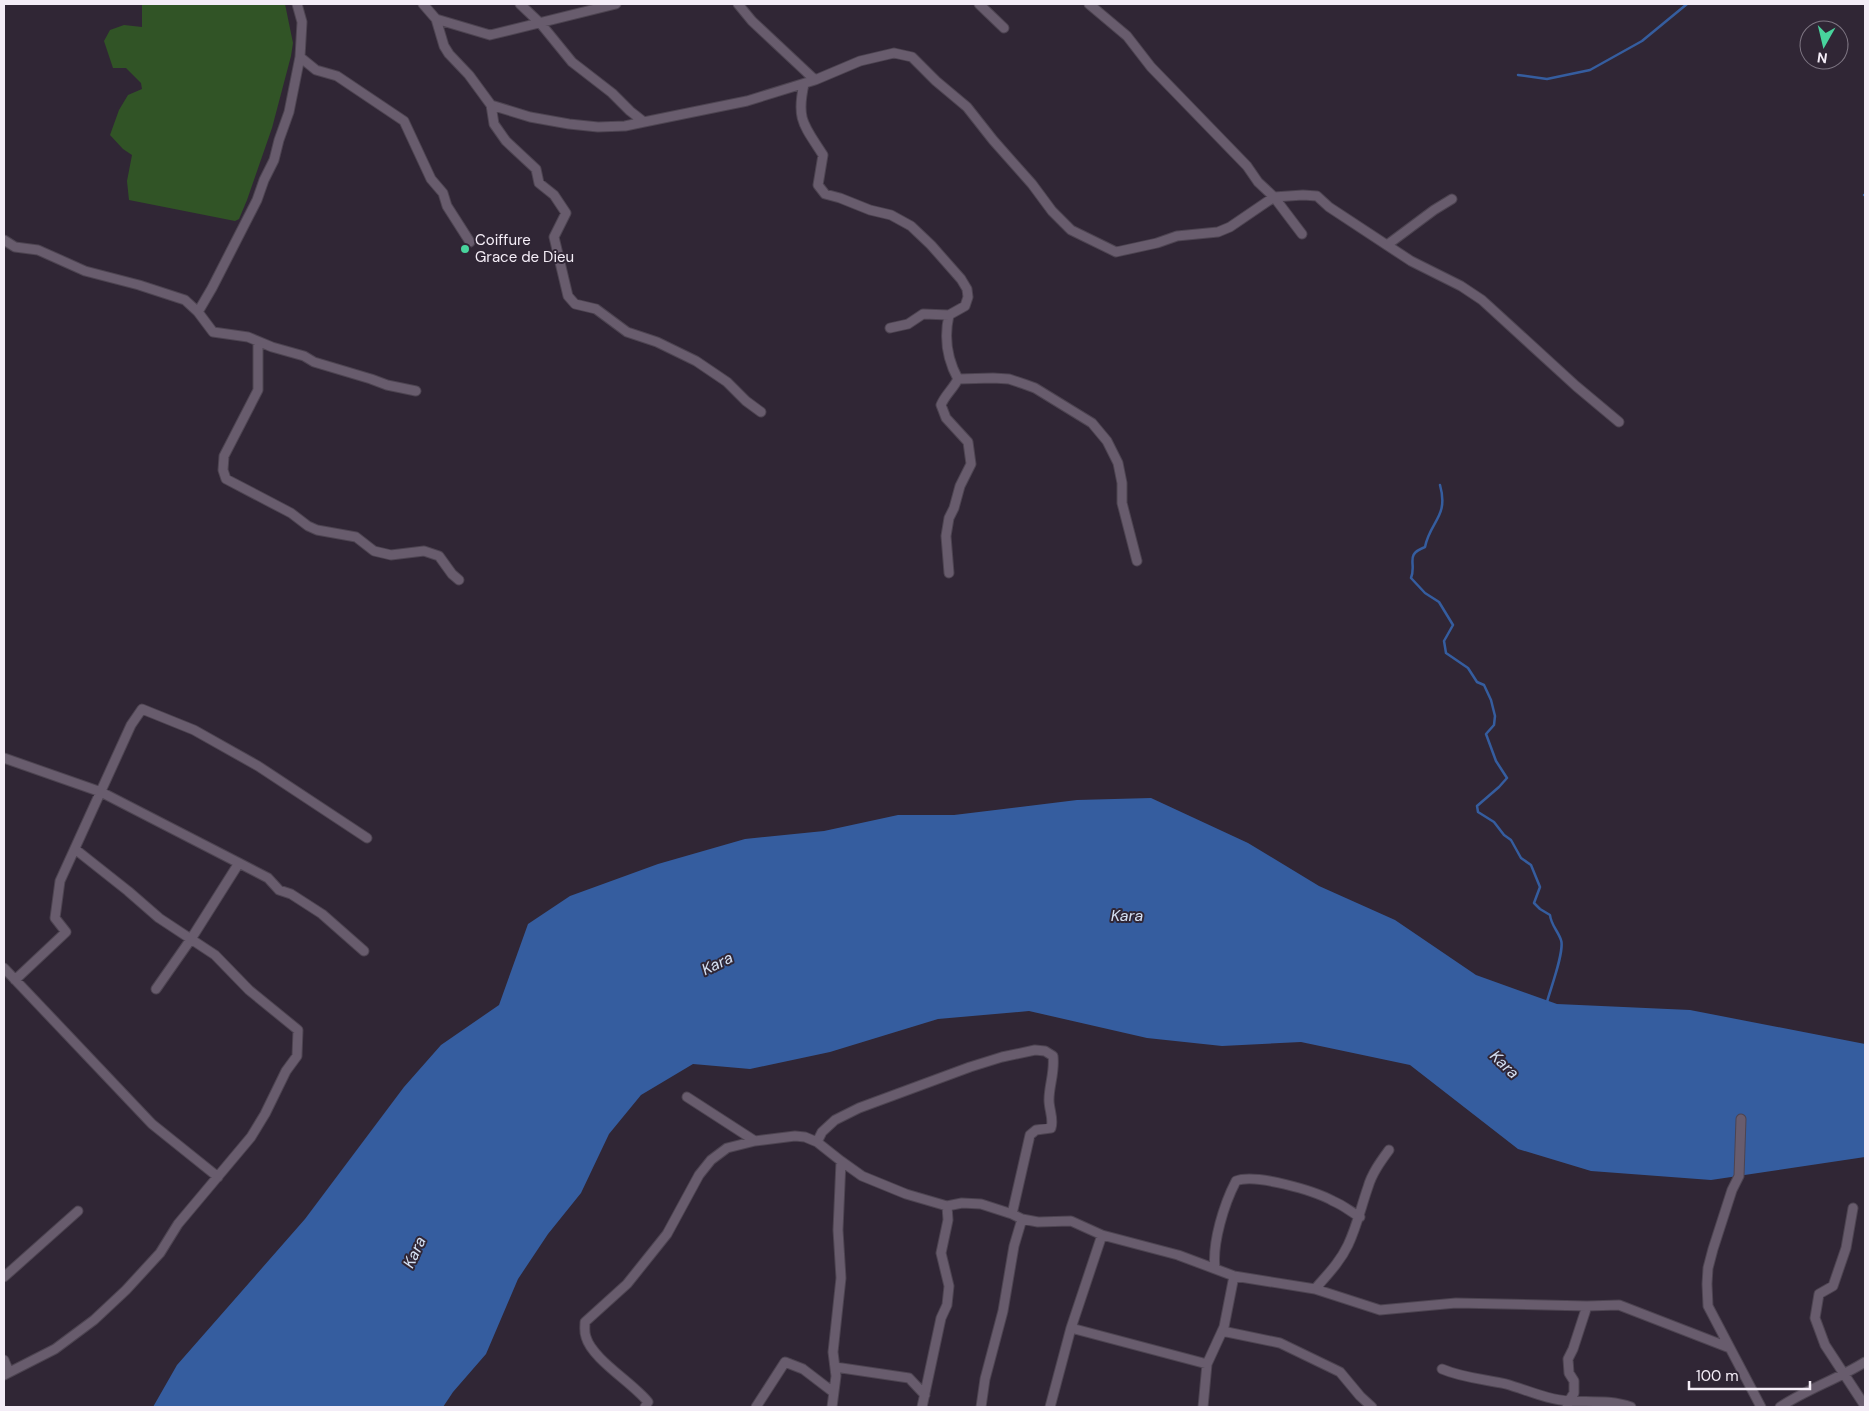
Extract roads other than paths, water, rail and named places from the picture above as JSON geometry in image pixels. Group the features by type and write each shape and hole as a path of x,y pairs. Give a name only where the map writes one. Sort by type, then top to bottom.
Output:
{"street":[{"path":"198,312 257,200 274,160 279,140 290,112 300,57 302,22 297,4"},
{"path":"423,4 436,19 444,46 449,54 469,74 491,105 494,124 502,136 536,168 539,183 554,195 566,213 554,237 568,296 575,304 596,310 627,332 657,342 696,361 726,382 761,412"},
{"path":"520,4 541,24 572,62 612,93 644,122"},
{"path":"436,19 490,35 541,24 616,4"},
{"path":"738,4 752,21 815,80"},
{"path":"979,4 1004,28"},
{"path":"1089,4 1128,36 1151,67 1247,166 1258,182 1274,197 1302,234"},
{"path":"491,105 530,117 569,124 598,127 625,126 747,101 804,84 860,61 894,53 912,56 936,81 967,107 1032,184 1052,211 1071,230 1116,252 1157,244 1177,236 1218,232 1230,227 1274,197 1303,194 1317,196 1329,207 1411,261 1461,286 1482,300 1576,386 1619,422"},
{"path":"300,57 316,70 337,76 404,121 431,179 443,193 447,206 470,242"},
{"path":"804,84 800,114 806,129 823,154 818,185 825,194 870,210 891,215 911,226 931,245 968,289 968,297 964,306 949,315 923,314 908,324 890,328"},
{"path":"1387,245 1434,210 1452,200"},
{"path":"4,240 15,247 38,250 85,271 139,285 185,300 198,312 213,332 248,337 258,342 304,356 314,362 388,386 416,391"},
{"path":"949,315 946,330 947,350 958,379"},
{"path":"258,342 258,390 224,456 226,479 291,513 308,526 317,530 356,537 374,551 391,555 424,552 439,556 452,574 459,580"},
{"path":"958,379 993,378 1024,384 1035,388 1092,423 1107,441 1118,463 1122,483 1122,503 1137,562"},
{"path":"949,573 946,536 949,518 960,486 971,464 968,442 946,418 941,405 945,395 954,388 958,379"},
{"path":"15,980 66,932 55,918 60,882 131,725 142,709 194,730 258,766 367,838"},
{"path":"4,758 101,792 268,878 279,890 291,894 322,914 364,951"},
{"path":"4,1360 6,1373 55,1348 94,1320 126,1290 160,1253 178,1224 251,1137 265,1114 286,1071 297,1056 298,1030 249,990 215,955 159,918 128,890 75,849"},
{"path":"156,989 192,939 239,863"},
{"path":"4,968 152,1124 218,1177"},
{"path":"816,1142 822,1132 835,1120 859,1108 1002,1057 1034,1050 1045,1051 1053,1056 1055,1068 1050,1087 1049,1102 1053,1123 1051,1128 1036,1130 1030,1135 1012,1214"},
{"path":"687,1097 755,1141"},
{"path":"1742,1119 1739,1176 1732,1190 1708,1268 1708,1306 1761,1407"},
{"path":"645,1407 648,1402 640,1392 594,1352 586,1339 585,1322 622,1290 667,1234 695,1183 711,1160 727,1148 755,1141 795,1136 805,1137 816,1142 862,1176 906,1194 947,1206 962,1203 981,1204 1022,1219 1038,1222 1071,1222 1102,1235 1178,1255 1234,1276 1315,1289 1380,1310 1456,1303 1619,1305 1730,1348"},
{"path":"1315,1289 1340,1260 1360,1217 1373,1174 1389,1150"},
{"path":"832,1407 836,1376 833,1352 841,1278 838,1230 841,1162"},
{"path":"1215,1268 1214,1248 1227,1204 1236,1181 1243,1178 1260,1179 1333,1200 1360,1217"},
{"path":"922,1407 941,1318 947,1305 948,1286 941,1253 948,1220 947,1206"},
{"path":"1853,1208 1846,1248 1833,1286 1819,1294 1815,1318 1825,1345 1865,1406"},
{"path":"4,1277 78,1211"},
{"path":"981,1407 985,1379 1003,1311 1014,1246 1022,1219"},
{"path":"1050,1407 1071,1328 1102,1235"},
{"path":"1202,1407 1207,1364 1222,1331 1234,1276"},
{"path":"1568,1404 1574,1393 1574,1381 1569,1373 1568,1359 1587,1306"},
{"path":"1071,1328 1207,1364"},
{"path":"1222,1331 1280,1343 1340,1372 1372,1407"},
{"path":"756,1407 785,1362 803,1369 833,1392"},
{"path":"1780,1407 1796,1396 1845,1374 1865,1362"},
{"path":"835,1367 909,1378 925,1395"},
{"path":"1442,1369 1465,1377 1507,1385 1568,1404 1592,1400 1631,1407"}],"water":[{"name":"Kara","path":"1151,798 1248,843 1319,886 1395,920 1476,975 1557,1004 1690,1010 1865,1044 1865,1157 1711,1180 1591,1171 1518,1149 1410,1065 1301,1042 1222,1046 1147,1038 1029,1011 938,1019 830,1052 750,1069 693,1064 641,1095 609,1134 581,1193 548,1234 518,1279 486,1354 453,1392 443,1407 153,1407 177,1365 305,1219 404,1087 441,1045 499,1005 528,924 570,896 658,864 745,839 824,831 898,815 954,815 1077,800"}],"waterway":[{"path":"1518,75 1547,79 1590,70 1642,41 1687,4"},
{"path":"1440,485 1442,496 1441,512 1427,538 1425,547 1413,556 1411,578 1425,593 1439,602 1453,625 1444,641 1446,653 1468,668 1477,682 1484,685 1491,700 1495,716 1494,725 1486,734 1496,761 1507,778 1477,806 1478,812 1494,822 1504,835 1511,840 1521,858 1531,865 1540,887 1534,903 1550,915 1561,940 1561,953 1547,1002"}],"place":[{"name":"Coiffure Grace de Dieu","path":"465,249"}]}
